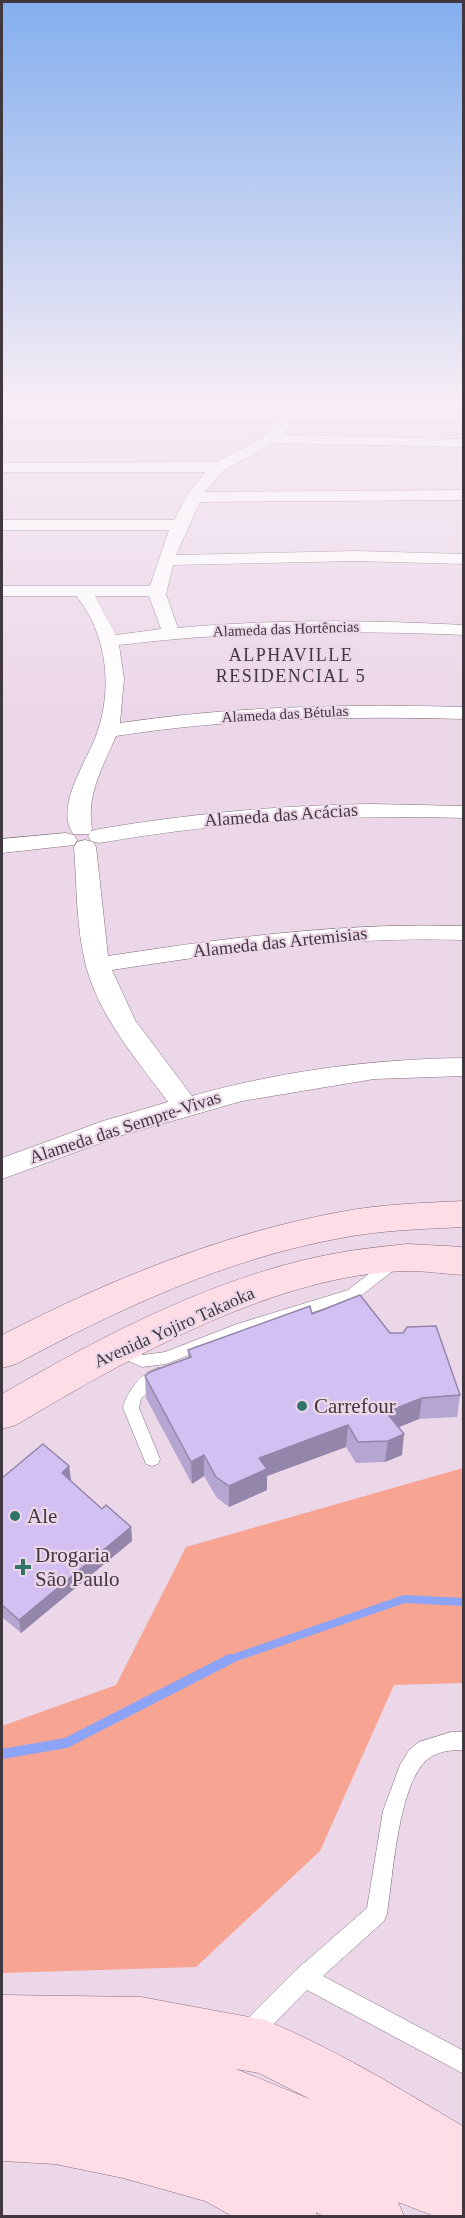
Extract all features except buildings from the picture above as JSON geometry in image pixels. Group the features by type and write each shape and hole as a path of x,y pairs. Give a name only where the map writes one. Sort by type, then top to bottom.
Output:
{"main road":[{"path":"2,1353 94,1306 223,1253 280,1236 362,1220 426,1214 464,1215"},
{"name":"Avenida Yojiro Takaoka","path":"2,1413 58,1379 117,1349 228,1299 313,1272 399,1258 438,1256 464,1261"},
{"path":"2,2022 141,2024 265,2047 360,2095 444,2147 464,2166"},
{"path":"2,2062 22,2055 97,2061 167,2074 234,2095 294,2120 432,2189 464,2198"},
{"path":"2,2085 18,2090 71,2097 175,2120 233,2139 347,2198 375,2217"},
{"path":"2,2133 55,2136 123,2150 216,2176 288,2217"}],"street":[{"path":"171,633 157,591 179,525 190,505"},
{"path":"2,525 179,525"},
{"path":"167,560 356,556 464,559"},
{"path":"2,591 157,591"},
{"path":"81,591 96,610 109,641 114,677 108,731 80,793 77,805 98,965 128,1029 185,1105"},
{"name":"Alameda das Hortências","path":"109,641 171,633 359,627 464,630"},
{"name":"Alameda das Bétulas","path":"108,731 168,722 283,714 344,711 464,713"},
{"name":"Alameda das Acácias","path":"2,846 83,838 165,824 291,811 355,808 464,812"},
{"name":"Alameda das Artemisias","path":"98,965 296,937 370,932 464,933"},
{"name":"Alameda das Sempre-Vivas","path":"2,1169 72,1142 185,1105 307,1080 375,1071 464,1067"}],"lane":[{"path":"117,1349 142,1361 166,1358 242,1328 357,1299 399,1258"},
{"path":"152,1458 131,1407 134,1396 159,1374 166,1358"},
{"path":"240,2043 304,1977 377,1914 389,1829 404,1782 417,1756 430,1747 451,1740 464,1741"},
{"path":"304,1977 464,2062"}],"shaded area":[{"path":"463,1468 463,1683 394,1685 320,1851 196,1967 2,1973 2,1726 116,1685 186,1547"}],"waterway":[{"path":"228,1660 404,1599 464,1602"},
{"path":"2,1754 66,1743 228,1660"}],"place":[{"name":"Carrefour","path":"302,1406"},
{"name":"Ale","path":"15,1516"},
{"name":"Drogaria São Paulo","path":"23,1567"}],"district":[{"name":"ALPHAVILLE RESIDENCIAL 5","path":"291,665"}]}
